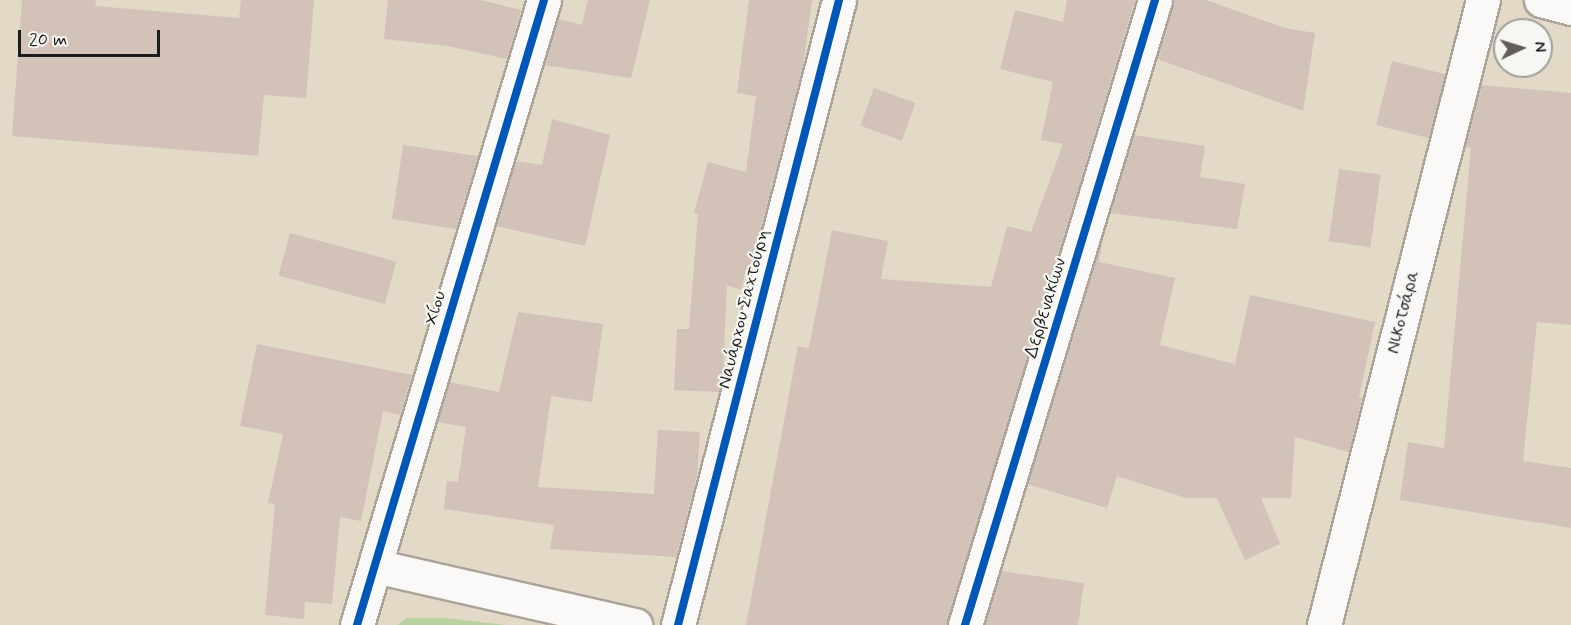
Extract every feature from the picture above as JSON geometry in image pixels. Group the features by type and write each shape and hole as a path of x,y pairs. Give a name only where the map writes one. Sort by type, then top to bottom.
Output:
{"street":[{"name":"Χίου","path":"357,625 544,0"},
{"name":"Ναυάρχου Σαχτούρη","path":"678,625 839,0"},
{"name":"Δερβενακίων","path":"965,625 1155,0"},
{"name":"Νικοτσάρα","path":"1324,625 1483,0"},
{"path":"1541,0 1571,8"},
{"path":"375,566 635,625"}],"green space":[{"path":"406,618 445,618 506,625 398,625"}],"building":[{"path":"22,0 96,0 95,6 239,18 241,0 314,0 306,98 264,95 258,156 12,136"},
{"path":"388,0 480,0 521,10 507,59 448,46 384,39"},
{"path":"588,0 650,0 631,78 544,65 558,19 582,25"},
{"path":"749,0 812,0 803,66 750,271 746,270 741,290 727,285 723,375 719,392 674,390 677,329 689,329 698,214 694,213 708,162 746,172 756,96 737,93"},
{"path":"1067,0 1135,0 947,625 746,625 798,346 809,348 832,230 888,241 881,279 991,287 1007,226 1031,232 1063,144 1041,140 1053,82 1000,69 1015,10 1063,22"},
{"path":"1173,0 1206,0 1285,28 1315,33 1303,111 1157,59"},
{"path":"1392,61 1445,74 1429,138 1376,125"},
{"path":"1481,85 1571,93 1571,325 1537,322 1523,461 1571,468 1571,528 1400,500 1408,442 1444,448 1471,148 1465,147"},
{"path":"874,88 915,103 902,141 860,126"},
{"path":"552,119 610,135 585,246 496,226 515,161 542,165"},
{"path":"1134,135 1205,146 1200,177 1245,184 1237,229 1110,213"},
{"path":"403,145 478,156 456,229 392,219"},
{"path":"1339,169 1381,175 1370,247 1329,241"},
{"path":"290,233 396,261 385,304 279,276"},
{"path":"1104,233 1099,262 1175,278 1160,345 1235,364 1250,295 1375,322 1359,397 1362,398 1349,452 1295,437 1291,498 1261,498 1280,544 1245,560 1217,498 1186,498 1117,476 1107,508 1027,484"},
{"path":"518,312 603,324 592,402 551,396 538,487 654,494 658,430 700,432 697,476 676,557 550,549 554,525 444,509 447,481 458,482 466,427 437,422 449,382 499,392"},
{"path":"257,344 412,375 400,415 383,411 361,521 340,517 332,604 305,602 304,619 265,615 275,504 268,503 283,434 240,426"},
{"path":"1001,571 1084,583 1078,625 985,625"}],"cycle path":[{"path":"357,625 544,0"},
{"path":"678,625 839,0"},
{"path":"965,625 1155,0"}]}
